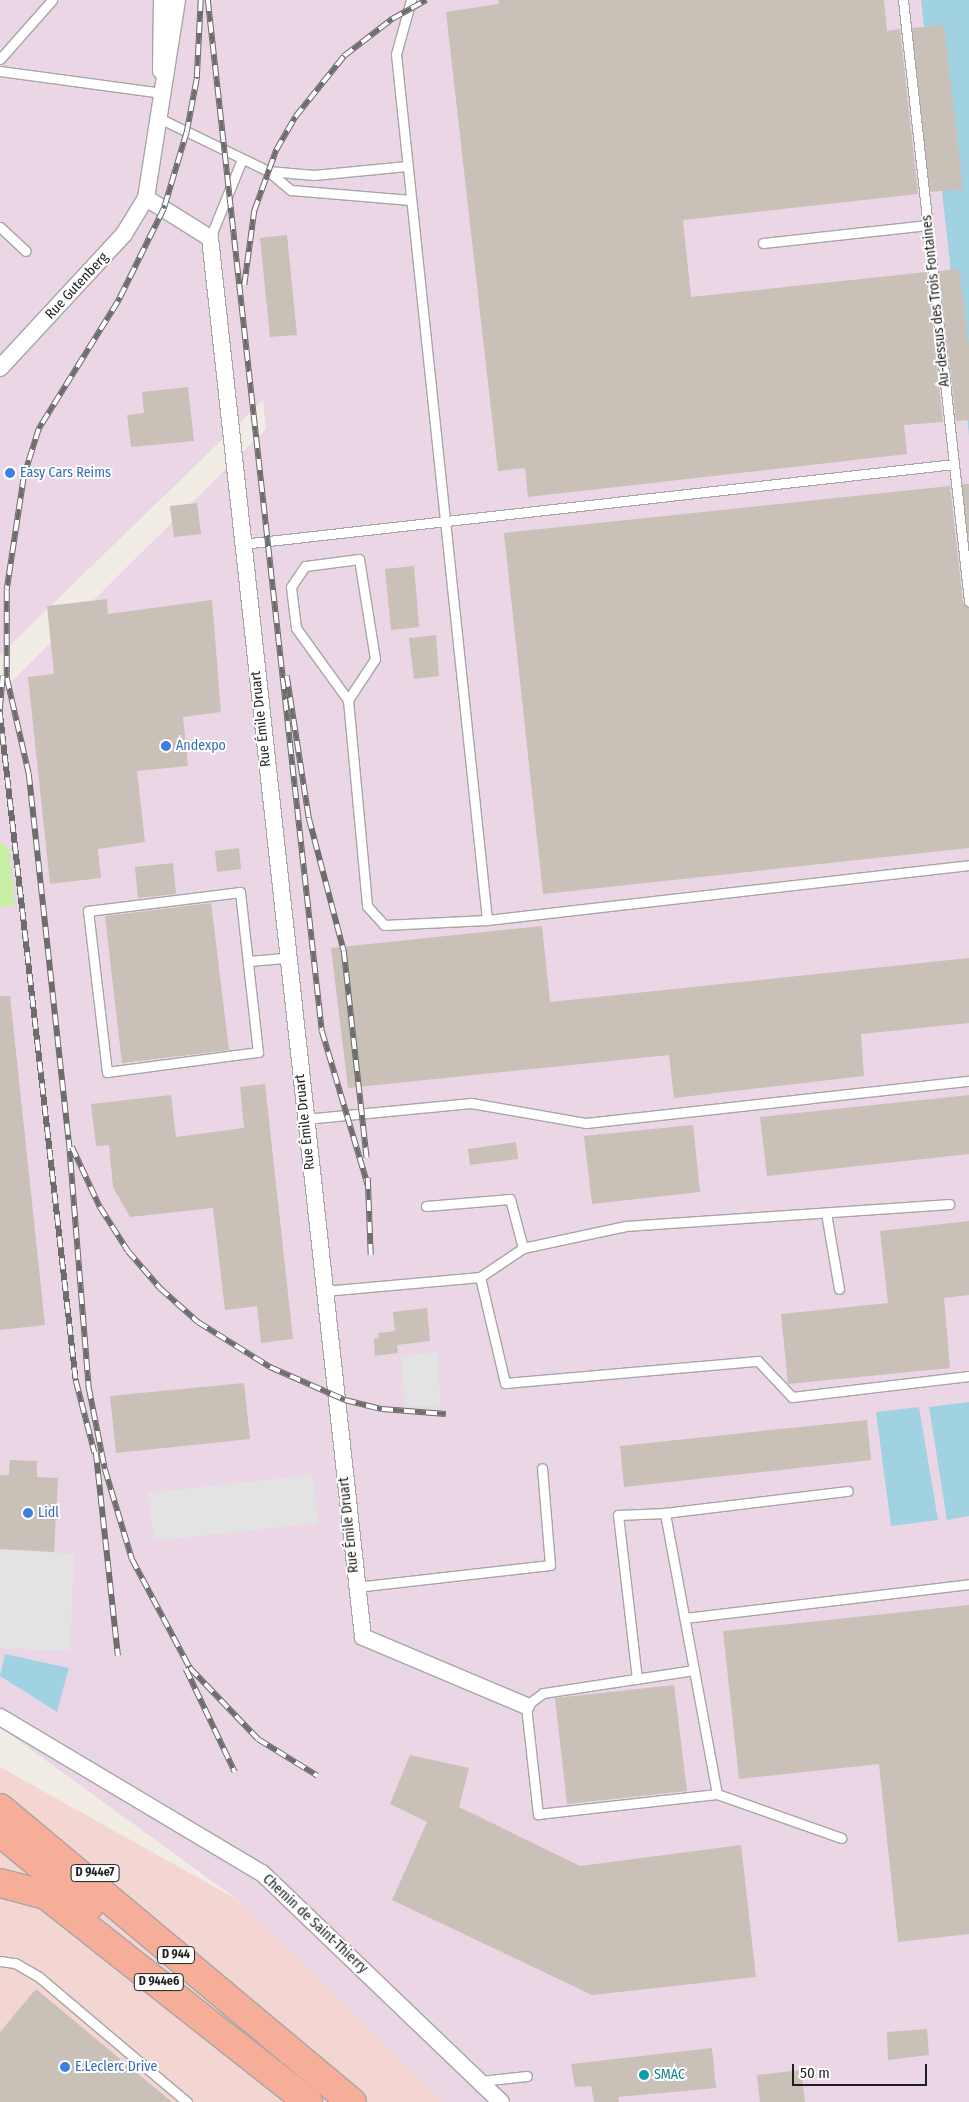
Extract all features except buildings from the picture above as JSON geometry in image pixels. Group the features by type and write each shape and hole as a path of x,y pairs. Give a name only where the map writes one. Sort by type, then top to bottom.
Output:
{"highway":[{"name":"D 944e7","path":"0,1788 130,1905 185,1963"},
{"name":"D 944","path":"0,1808 352,2102"},
{"name":"D 944","path":"0,1832 322,2102"},
{"name":"D 944e6","path":"0,1883 46,1895 308,2102"}],"street":[{"path":"162,0 163,93"},
{"path":"177,0 161,119 146,198 210,238"},
{"name":"Rue Gutenberg","path":"0,368 124,234 146,198"},
{"name":"Rue Émile Druart","path":"210,238 286,958 363,1638 526,1706"},
{"name":"Chemin de Saint-Thierry","path":"0,1717 262,1873 501,2102"}],"lane":[{"path":"0,59 52,0"},
{"path":"411,0 396,54 487,920"},
{"name":"Au-dessus des Trois Fontaines","path":"903,0 969,602"},
{"path":"0,71 163,93"},
{"path":"161,119 268,171 291,190 410,200"},
{"path":"210,238 242,158"},
{"path":"268,171 314,175 407,166"},
{"path":"763,243 928,225"},
{"path":"0,227 26,251"},
{"path":"242,544 444,520 494,518 954,464"},
{"path":"348,700 375,659 359,559 305,566 291,586 296,628 348,700 367,906 384,925 487,920 969,865"},
{"path":"240,892 249,961 258,1052 106,1072 88,911 240,892"},
{"path":"249,961 286,958"},
{"path":"305,1119 471,1103 586,1123 969,1082"},
{"path":"426,1206 510,1199 523,1248"},
{"path":"324,1292 480,1277 523,1248 626,1226 949,1204"},
{"path":"826,1213 840,1289"},
{"path":"480,1277 505,1383 758,1361 792,1397 969,1376"},
{"path":"356,1587 550,1565 542,1468"},
{"path":"637,1679 618,1515 665,1512 848,1491"},
{"path":"665,1512 717,1794"},
{"path":"684,1618 969,1584"},
{"path":"694,1670 543,1693 526,1706 538,1814 717,1794 841,1838"},
{"path":"0,1961 15,1963 39,1977 187,2102"},
{"path":"479,2081 527,2076"}],"shaded area":[{"path":"0,0 969,0 969,2102 444,2102 238,1900 0,1727 0,693 266,429 263,400 0,655"},
{"path":"437,1352 441,1407 405,1406 401,1357"},
{"path":"312,1475 318,1523 154,1541 148,1493"},
{"path":"0,1549 74,1554 70,1651 0,1648"},
{"path":"0,1767 238,1900 444,2102 0,2102"}],"green space":[{"path":"0,841 9,849 15,905 0,907"}],"water":[{"path":"921,0 969,0 969,436"},
{"path":"969,1402 969,1516 947,1520 929,1407"},
{"path":"919,1407 938,1520 891,1526 876,1412"},
{"path":"5,1654 69,1668 57,1712 0,1676"}],"railway":[{"path":"201,0 197,79 187,132 164,209 118,302 39,429 24,477 7,590 7,678 29,774 69,1140 89,1388 105,1469 132,1559 190,1668 258,1739 318,1776"},
{"path":"208,0 322,1031 368,1185"},
{"path":"244,285 254,211 276,150 295,117 344,56 392,19 426,0"},
{"path":"3,676 0,712 76,1381 95,1454"},
{"path":"287,676 309,818 344,951 367,1158"},
{"path":"72,1147 100,1207 128,1251 160,1288 198,1322 270,1367 345,1400 382,1409 446,1414"},
{"path":"368,1178 371,1255"},
{"path":"96,1452 118,1656"},
{"path":"186,1669 235,1772"}],"place":[{"name":"Easy Cars Reims","path":"10,473"},
{"name":"Andexpo","path":"166,746"},
{"name":"Lidl","path":"28,1513"},
{"name":"E.Leclerc Drive","path":"65,2067"},
{"name":"SMAC","path":"644,2075"}]}
